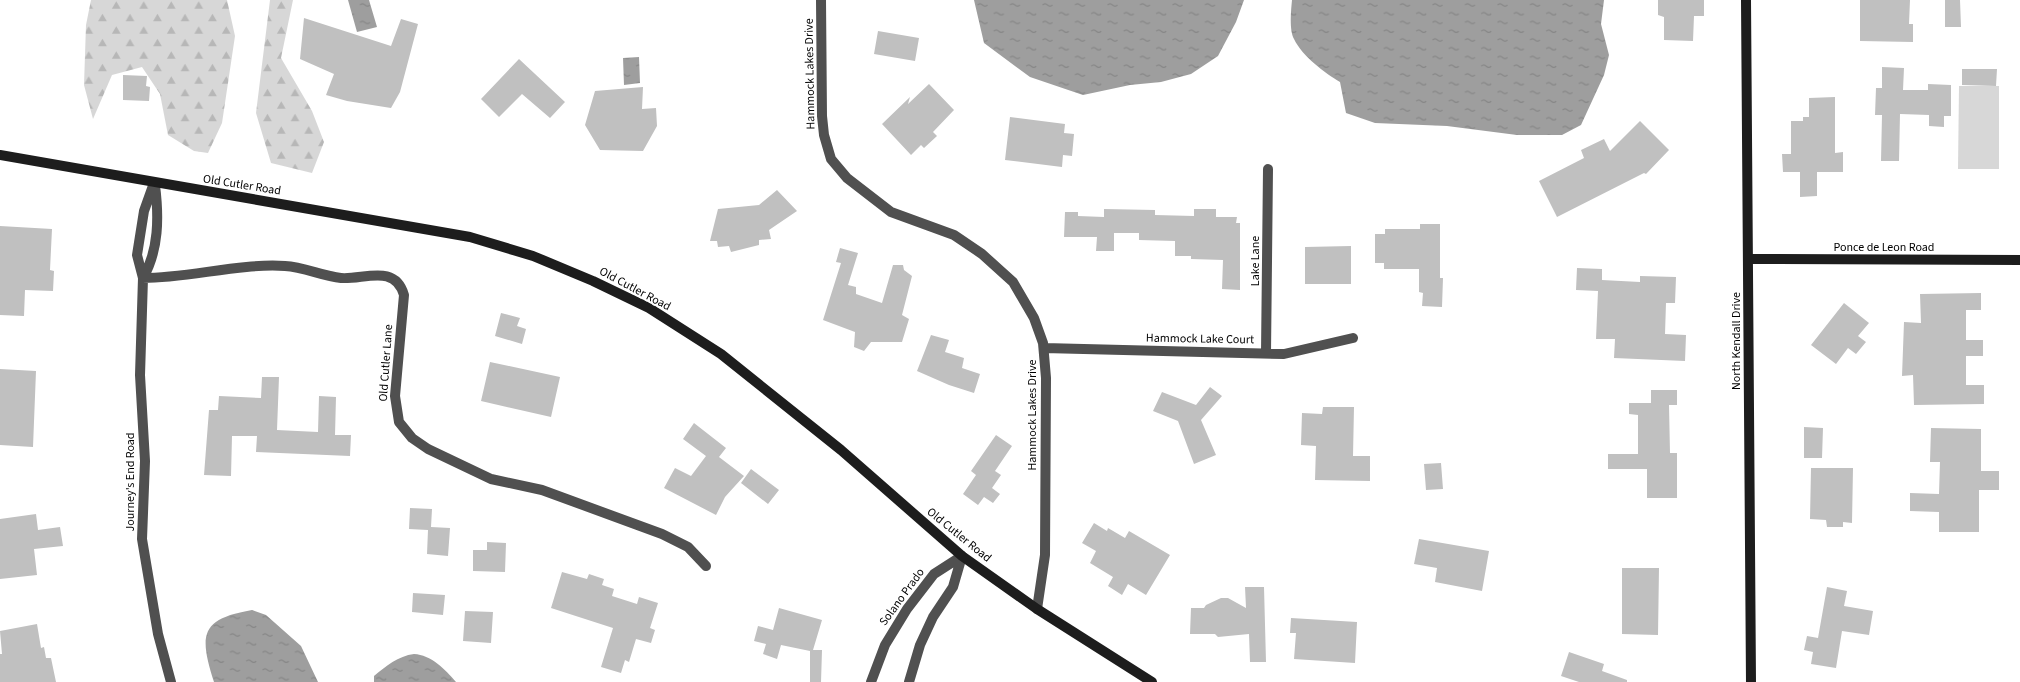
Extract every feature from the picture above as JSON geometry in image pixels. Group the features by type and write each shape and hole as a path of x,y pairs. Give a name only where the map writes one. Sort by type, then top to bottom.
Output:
{"main road":[{"name":"North Kendall Drive","path":"1746,0 1751,682"},
{"name":"Old Cutler Road","path":"0,155 470,237 532,256 593,281 649,308 721,354 840,450 962,556 1037,609 1152,682"},
{"name":"Ponce de Leon Road","path":"1748,259 2020,260"}],"street":[{"name":"Hammock Lakes Drive","path":"821,0 822,116 824,135 831,159 847,178 879,204 900,216 954,235 998,267 1013,282 1028,306 1040,331 1044,348 1046,378 1045,555 1037,609"},
{"name":"Lake Lane","path":"1266,353 1268,169"},
{"name":"Journey's End Road","path":"154,183 144,212 137,255 143,278 140,365 145,470 142,539 158,634 171,682"},
{"name":"Journey's End Road","path":"143,278 151,264 159,213 154,183"},
{"name":"Old Cutler Lane","path":"143,278 173,278 256,267 285,266 338,278 348,279 373,274 391,278 402,287 404,295 396,371 396,410 399,422 412,438 428,449 491,479 542,490 662,534 688,547 706,566"},
{"name":"Hammock Lake Court","path":"1044,348 1284,354 1353,338"},
{"name":"Solano Prado","path":"871,682 885,645 907,609 934,574 962,556"},
{"path":"909,682 920,645 933,617 953,588 962,556"}],"green space":[{"path":"91,0 227,0 235,36 222,123 208,153 194,151 168,135 160,94 142,67 112,75 93,119 84,85 86,25"},
{"path":"270,0 293,0 281,58 312,111 324,142 312,173 271,163 256,113"},
{"path":"1959,86 1999,86 1999,169 1958,169"}],"water":[{"path":"348,0 369,0 377,27 357,32"},
{"path":"974,0 1244,0 1236,22 1218,56 1191,74 1161,82 1130,85 1083,95 1030,77 984,43"},
{"path":"1292,0 1604,0 1601,24 1609,55 1604,75 1581,125 1562,135 1517,135 1447,126 1375,123 1346,113 1340,82 1302,52 1291,31"},
{"path":"639,57 640,83 624,85 623,58"},
{"path":"252,610 266,615 301,646 318,682 214,682 206,652 208,632 213,624 222,618"},
{"path":"414,654 432,660 456,682 374,682 374,676 388,665 397,659"}],"building":[{"path":"1658,0 1704,0 1704,16 1694,16 1693,41 1664,40 1664,17 1658,15"},
{"path":"1860,0 1910,0 1909,24 1913,24 1913,42 1860,41"},
{"path":"1945,0 1960,0 1961,27 1945,27"},
{"path":"304,18 391,46 401,19 418,24 400,92 391,108 347,101 326,95 334,74 300,59"},
{"path":"878,31 919,38 915,61 874,54"},
{"path":"519,59 565,102 550,118 522,94 499,117 481,99"},
{"path":"1882,67 1904,68 1903,90 1928,90 1928,84 1951,85 1951,116 1944,116 1944,127 1929,126 1929,115 1900,114 1899,161 1881,161 1882,115 1875,115 1876,88 1882,88"},
{"path":"1962,69 1997,69 1996,86 1962,85"},
{"path":"123,75 147,76 146,86 150,87 149,101 123,100"},
{"path":"929,84 954,110 933,132 937,136 924,148 921,145 911,155 882,124 910,97 908,104"},
{"path":"643,87 642,109 656,108 657,126 643,151 600,150 585,125 595,91"},
{"path":"1835,97 1835,153 1843,152 1843,172 1817,172 1817,196 1800,197 1800,172 1783,172 1782,154 1791,154 1791,121 1803,121 1803,117 1809,117 1809,98"},
{"path":"1010,117 1065,124 1064,133 1074,134 1072,156 1063,155 1062,167 1005,160"},
{"path":"1640,121 1669,150 1646,174 1644,173 1557,217 1539,181 1584,158 1581,150 1604,139 1610,151"},
{"path":"777,190 797,211 769,230 771,239 759,240 759,245 731,252 729,246 718,247 717,241 710,241 718,209 759,205"},
{"path":"1104,209 1155,210 1155,215 1194,216 1194,209 1216,209 1216,217 1237,217 1236,223 1240,223 1240,290 1222,289 1223,260 1191,259 1191,256 1175,256 1175,241 1139,240 1139,233 1114,233 1114,251 1096,251 1097,237 1064,237 1065,212 1078,212 1078,216 1104,217"},
{"path":"1420,224 1440,224 1440,278 1443,278 1442,307 1422,306 1423,293 1419,292 1419,269 1384,269 1384,263 1375,263 1375,234 1385,234 1385,229 1420,229"},
{"path":"0,226 52,229 50,270 54,271 53,291 25,290 24,316 0,315"},
{"path":"1351,246 1351,284 1305,284 1305,247"},
{"path":"840,248 858,253 848,285 856,287 856,294 882,303 893,265 903,265 904,270 912,276 902,315 909,319 902,342 871,342 864,351 854,347 855,332 823,320 841,263 836,262"},
{"path":"1577,268 1602,269 1602,280 1640,282 1640,276 1676,277 1675,303 1666,303 1665,334 1686,335 1685,361 1614,358 1615,339 1596,339 1598,291 1576,290"},
{"path":"1981,293 1981,310 1966,310 1966,340 1983,340 1983,356 1966,356 1966,385 1984,385 1984,404 1914,405 1913,375 1902,376 1904,322 1921,323 1920,294"},
{"path":"1844,303 1869,323 1858,336 1866,342 1856,354 1848,348 1836,364 1811,345"},
{"path":"501,313 520,318 517,326 526,329 522,344 495,336"},
{"path":"931,335 949,340 945,352 964,358 962,368 980,374 974,393 949,385 917,371"},
{"path":"490,362 560,377 551,417 481,401"},
{"path":"0,369 36,371 33,447 0,445"},
{"path":"262,377 279,377 277,430 318,432 319,396 336,397 335,435 351,435 350,456 256,452 257,436 232,436 231,476 204,475 209,410 218,410 219,396 261,398"},
{"path":"1210,387 1222,396 1201,420 1216,455 1194,464 1178,421 1153,411 1162,392 1196,405"},
{"path":"1651,390 1677,390 1677,405 1669,405 1670,453 1677,453 1677,498 1647,498 1647,469 1608,469 1608,454 1638,454 1638,415 1629,414 1629,403 1651,403"},
{"path":"1323,407 1354,407 1353,456 1370,456 1370,481 1315,480 1316,446 1301,445 1302,413 1322,414"},
{"path":"694,423 726,448 719,457 744,476 725,497 716,515 664,488 675,468 691,476 706,456 683,439"},
{"path":"1804,427 1823,428 1822,458 1804,458"},
{"path":"1931,428 1981,429 1981,471 1999,471 1999,490 1979,490 1979,532 1939,532 1939,512 1910,511 1910,493 1939,494 1940,462 1930,462"},
{"path":"996,435 1012,446 995,471 1001,475 992,488 1000,494 993,503 984,497 978,505 963,494 976,475 971,471"},
{"path":"1441,463 1443,489 1426,490 1424,464"},
{"path":"1811,468 1853,468 1852,523 1843,522 1843,527 1827,527 1826,520 1810,519"},
{"path":"751,469 779,490 768,504 741,483"},
{"path":"410,508 432,509 431,527 450,528 448,556 427,554 428,530 409,529"},
{"path":"36,514 38,530 60,527 63,546 34,549 37,575 0,579 0,519"},
{"path":"1094,523 1107,531 1108,528 1125,538 1129,531 1170,555 1146,595 1128,584 1122,595 1108,586 1113,577 1090,563 1096,551 1082,543"},
{"path":"1419,539 1489,551 1482,591 1435,582 1437,568 1414,564"},
{"path":"487,542 506,543 505,572 473,571 473,550 487,550"},
{"path":"1622,568 1659,568 1658,635 1622,634"},
{"path":"562,572 587,579 589,574 604,579 602,585 614,589 612,596 637,604 639,597 658,603 650,628 655,630 651,643 636,639 629,662 625,660 621,673 601,667 613,628 551,608"},
{"path":"1245,587 1264,587 1266,662 1250,662 1249,634 1218,637 1215,634 1190,634 1191,608 1204,608 1206,605 1221,598 1228,598 1246,608"},
{"path":"1827,587 1847,591 1844,606 1873,611 1869,635 1842,631 1836,668 1811,664 1813,652 1804,650 1807,636 1818,638"},
{"path":"413,593 445,595 443,615 412,612"},
{"path":"779,608 822,620 813,650 822,650 821,682 810,682 810,651 781,645 777,659 763,654 766,644 754,641 758,626 773,630"},
{"path":"465,611 493,612 491,643 463,641"},
{"path":"1291,618 1357,622 1355,663 1294,659 1296,633 1290,633"},
{"path":"37,624 41,648 44,647 46,658 51,658 56,682 0,682 0,654 2,654 0,631"},
{"path":"1569,652 1604,664 1602,671 1627,680 1627,682 1579,682 1561,676"}]}
